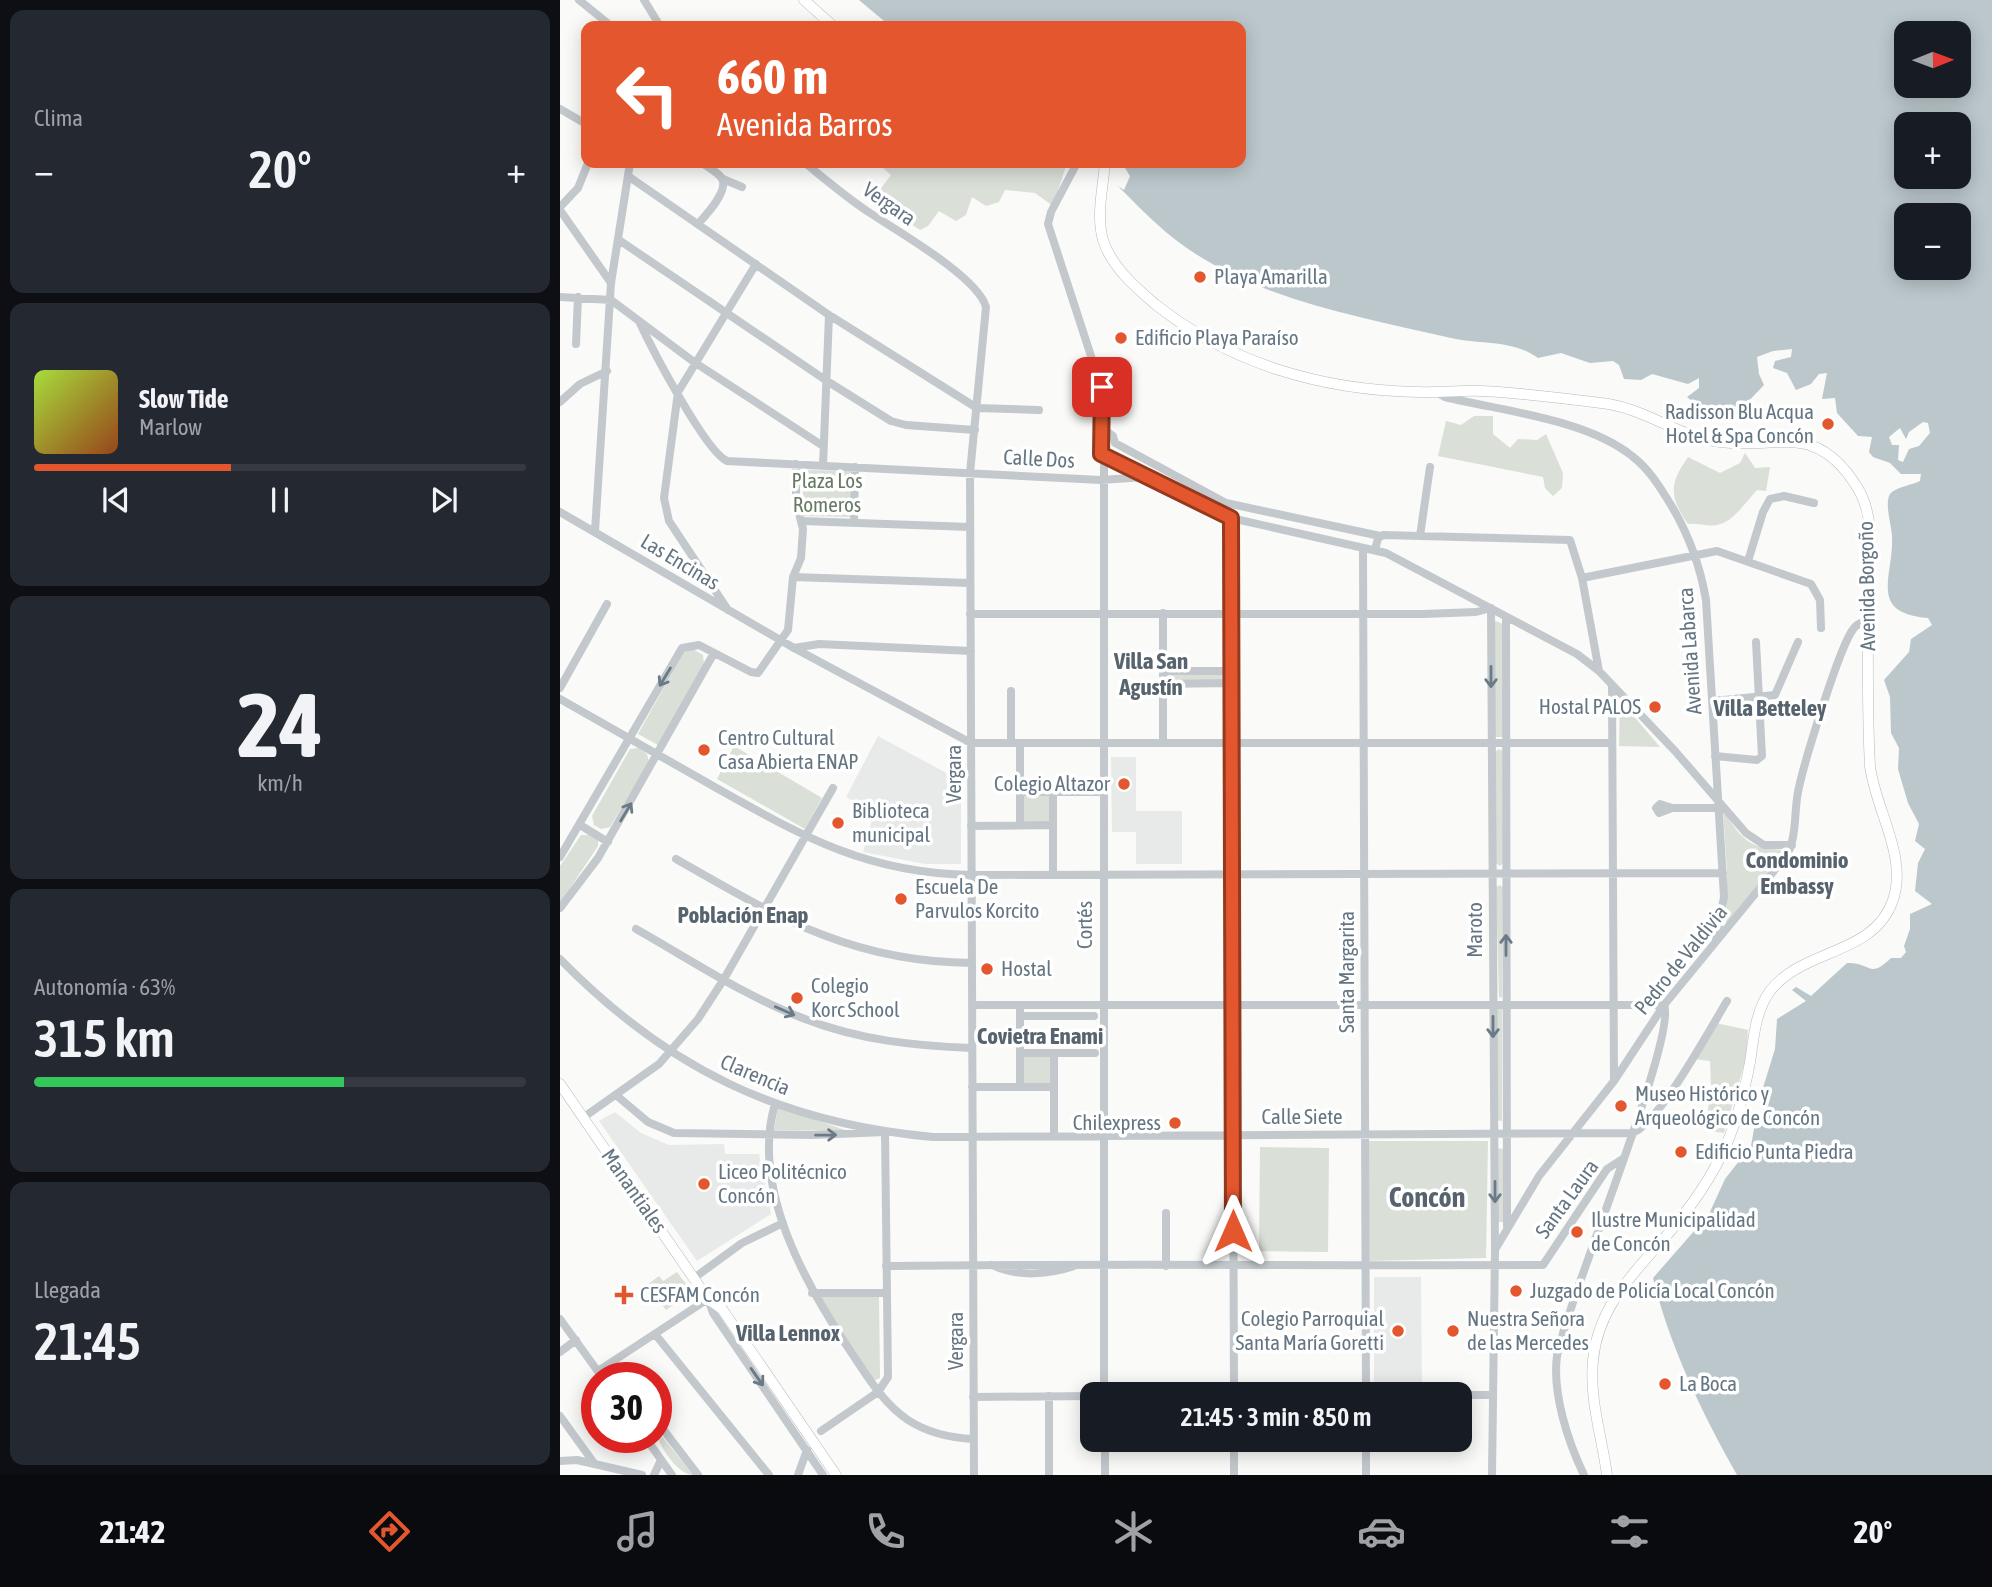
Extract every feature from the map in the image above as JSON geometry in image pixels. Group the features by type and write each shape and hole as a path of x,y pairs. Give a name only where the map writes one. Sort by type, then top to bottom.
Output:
{"main road":[{"path":"804,0 827,21"},
{"name":"Avenida Borgoño","path":"1105,168 1100,222 1104,244 1131,282 1167,313 1224,348 1298,377 1371,389 1438,393 1480,391 1609,404 1638,410 1709,440 1732,443 1783,440 1815,447 1844,470 1865,505 1869,545 1870,766 1873,787 1896,866 1893,900 1885,916 1868,935 1799,965 1771,990 1757,1016 1740,1104 1723,1152 1662,1241 1625,1280 1612,1301 1595,1346 1592,1376 1607,1475"},
{"name":"Manantiales","path":"560,1084 708,1299 722,1309 836,1475"}],"street":[{"path":"579,0 605,21"},
{"path":"644,0 657,21"},
{"path":"560,109 581,121"},
{"path":"586,168 578,188 560,208 611,283"},
{"path":"595,531 611,283 629,168"},
{"path":"709,168 723,179 742,187"},
{"name":"Vergara","path":"812,168 868,212 939,259 983,298 986,320 970,473 974,1475"},
{"name":"Cortés","path":"1074,168 1051,212 1048,224 1102,387 1104,1382"},
{"path":"628,176 829,315 977,408 1039,410"},
{"path":"698,224 721,191 723,179"},
{"path":"619,240 827,381 896,423 975,430"},
{"path":"730,612 669,521 664,493 678,392 756,264"},
{"path":"560,297 611,300 694,362 823,446"},
{"path":"576,344 579,297"},
{"path":"823,466 829,315"},
{"path":"639,321 678,392"},
{"path":"560,402 580,384 607,372"},
{"name":"Calle Dos","path":"678,392 721,459 733,462 1101,480 1148,477"},
{"name":"Avenida Labarca","path":"1438,393 1597,436 1624,449 1657,482 1696,554 1706,600 1723,873 1723,916 1715,943"},
{"path":"1102,428 1113,436 1115,443 1226,503 1380,536 1568,539 1572,542 1581,578 1599,671"},
{"path":"1101,454 1231,518 1363,550 1375,550 1577,654 1599,671 1718,804 1756,842 1764,845 1792,845"},
{"path":"560,857 682,648 695,644 758,673 783,641 790,618 793,577 801,558 802,521 796,502 796,464"},
{"path":"854,523 855,467"},
{"path":"1420,536 1430,467"},
{"path":"1748,561 1763,512 1770,499 1784,496 1814,503"},
{"name":"Las Encinas","path":"560,512 794,649 971,743"},
{"path":"1231,518 1234,1382"},
{"path":"802,521 970,527"},
{"path":"1375,550 1380,536"},
{"name":"Santa Margarita","path":"1363,550 1366,1382"},
{"path":"1581,578 1717,551 1811,584 1820,600 1821,628"},
{"path":"793,577 970,583"},
{"path":"560,688 607,604"},
{"path":"970,614 1363,614 1476,612 1491,608"},
{"name":"Maroto","path":"1491,608 1495,1251 1492,1475"},
{"path":"1163,614 1163,742"},
{"name":"Maroto","path":"1495,1251 1507,1228 1506,617"},
{"name":"Pedro de Valdivia","path":"1507,1228 1539,1176 1614,1081 1664,1005 1783,860 1792,845 1799,784 1828,694 1849,636 1860,623 1868,621"},
{"path":"1715,756 1761,759 1756,642"},
{"path":"1713,701 1758,699 1778,693 1798,642"},
{"path":"794,649 819,644 971,651"},
{"path":"560,908 588,874 608,842 714,653"},
{"path":"1163,671 1231,671"},
{"path":"1163,684 1231,684"},
{"path":"1612,686 1614,1081"},
{"path":"1011,691 1020,792 1020,825"},
{"path":"560,699 804,837 884,865 971,876 1723,873"},
{"path":"971,743 1612,743"},
{"path":"583,1117 670,1053 698,1019 724,979 833,789"},
{"path":"1020,792 1102,792"},
{"path":"1053,792 1053,875"},
{"path":"1672,808 1718,804"},
{"path":"580,825 608,842"},
{"path":"971,825 1053,825"},
{"path":"676,859 763,909 816,935 863,950 912,959 972,963"},
{"path":"636,929 784,1011 848,1033 906,1044 972,1048"},
{"name":"Clarencia","path":"560,959 613,1009 670,1053 720,1081 775,1104 821,1119 885,1132 972,1137"},
{"path":"1632,1133 1640,1131 1661,1107 1727,1001"},
{"path":"972,1005 1664,1005"},
{"path":"1020,1005 1020,1087"},
{"name":"Santa Laura","path":"1584,1475 1571,1443 1558,1385 1557,1361 1666,1026 1664,1005"},
{"path":"1020,1016 1094,1016"},
{"path":"1020,1053 1095,1053"},
{"path":"1054,1053 1054,1136"},
{"path":"972,1087 1054,1087"},
{"path":"616,1095 648,1122 674,1133 767,1135 885,1132 888,1377 878,1392 821,1431"},
{"path":"775,1104 767,1135 783,1223 812,1293 878,1392 901,1415 918,1426 946,1436 974,1439"},
{"name":"Calle Siete","path":"972,1137 1632,1133"},
{"name":"Santa Laura","path":"1495,1265 1543,1265 1607,1170 1624,1158"},
{"path":"1166,1213 1166,1266"},
{"path":"694,1278 742,1243 783,1223"},
{"path":"886,1266 988,1263 1010,1272 1031,1273 1056,1271 1080,1264 1104,1267 1495,1265"},
{"path":"812,1293 887,1293"},
{"path":"616,1362 708,1299"},
{"name":"Manantiales","path":"708,1299 713,1313 823,1475"},
{"path":"560,1319 592,1362"},
{"path":"655,1334 769,1475"},
{"path":"560,1352 576,1340"},
{"path":"1472,1395 1493,1395"},
{"path":"1049,1396 1049,1475"},
{"path":"974,1397 1080,1396"},
{"path":"560,1416 594,1464"},
{"path":"672,1441 698,1475"},
{"path":"798,1475 807,1450"},
{"path":"1105,1452 1105,1475"},
{"path":"1234,1452 1234,1475"},
{"path":"1366,1452 1366,1475"},
{"path":"656,1453 672,1475"},
{"path":"654,1475 661,1460"},
{"path":"560,1461 594,1464 642,1475"}],"shaded area":[{"path":"859,0 1992,0 1992,1475 1737,1475 1688,1379 1668,1329 1653,1278 1709,1214 1725,1179 1751,1146 1755,1123 1764,1108 1762,1091 1775,1049 1777,1019 1806,1001 1792,990 1796,987 1811,996 1847,963 1874,969 1891,958 1901,958 1906,952 1904,946 1910,929 1910,914 1932,904 1915,891 1918,863 1925,849 1915,841 1919,824 1908,803 1898,769 1899,748 1891,733 1890,697 1884,680 1909,652 1911,639 1932,625 1928,618 1909,615 1897,609 1890,600 1888,590 1892,537 1888,498 1896,490 1920,481 1921,474 1901,474 1890,463 1873,457 1869,452 1872,437 1858,436 1837,413 1835,398 1822,399 1827,373 1819,374 1811,384 1796,390 1787,373 1773,368 1775,361 1791,357 1792,349 1773,351 1757,357 1759,374 1764,385 1742,408 1712,418 1687,397 1699,388 1699,378 1688,384 1652,374 1641,380 1624,379 1619,365 1613,361 1590,363 1561,353 1538,358 1507,345 1462,340 1379,322 1270,290 1235,276 1172,237 1118,186 1124,190 1130,176 1125,168 1246,168 1246,21 884,21","holes":["1923,422 1928,423 1930,433 1919,446 1909,449 1903,462 1898,460 1899,445 1892,445 1889,437 1900,428 1906,439 1909,432"]},
{"path":"878,736 961,781 961,864 925,864 863,852 874,813 846,797"},
{"name":"Colegio Altazor","path":"1111,757 1136,757 1136,811 1182,811 1182,864 1136,864 1136,832 1112,832"},
{"name":"Liceo Politécnico Concón","path":"615,1112 641,1133 669,1145 724,1144 725,1154 759,1154 771,1214 697,1261 599,1121"},
{"name":"Colegio Parroquial Santa María Goretti","path":"1374,1277 1421,1277 1422,1382 1374,1382"}],"green space":[{"path":"883,168 1065,168 1053,206 1035,193 1005,190 999,202 986,206 972,197 966,215 956,221 939,211 928,226 920,230 873,199 891,175"},
{"path":"1474,416 1493,416 1493,434 1510,448 1518,439 1537,440 1546,434 1563,473 1562,488 1553,496 1545,488 1543,477 1438,456 1446,421 1461,425"},
{"path":"1745,453 1755,468 1770,467 1766,491 1757,490 1739,511 1723,523 1688,524 1677,506 1674,491 1677,475 1688,457 1720,473 1740,463"},
{"name":"Plaza Los Romeros","path":"803,470 852,471 851,517 803,516"},
{"path":"1493,620 1503,624 1503,737 1494,737"},
{"path":"693,649 703,655 704,665 658,745 638,734 685,650"},
{"path":"1227,673 1227,682 1166,682 1166,674"},
{"path":"1620,700 1660,747 1619,746"},
{"path":"734,746 822,798 805,829 717,779"},
{"path":"639,748 647,754 649,762 610,827 601,829 594,825 592,816 630,749"},
{"path":"1499,749 1503,751 1503,863 1500,866 1495,863 1495,752"},
{"path":"1023,795 1050,796 1049,822 1023,822"},
{"path":"1723,810 1741,835 1754,845 1785,850 1726,925 1727,871"},
{"path":"581,835 590,835 598,840 598,846 560,903 560,866"},
{"path":"1499,885 1503,887 1502,997 1499,998 1496,888"},
{"path":"1502,1006 1502,1121 1496,1120 1495,1008"},
{"path":"1716,1023 1748,1030 1746,1058 1724,1133 1705,1130 1710,1096 1718,1095 1718,1084 1711,1085 1710,1061 1694,1059"},
{"path":"1023,1056 1050,1056 1050,1083 1024,1084"},
{"path":"778,1107 848,1131 774,1130"},
{"path":"1367,1141 1488,1141 1486,1258 1367,1261"},
{"path":"1260,1147 1329,1148 1328,1252 1259,1251"},
{"path":"1497,1148 1503,1149 1503,1222 1498,1222"},
{"path":"677,1272 692,1292 666,1310 647,1285 659,1276 663,1281"},
{"path":"823,1295 879,1296 880,1378 873,1381 820,1301"},
{"path":"672,1449 693,1475 681,1470 667,1453 672,1453"}],"place":[{"name":"Playa Amarilla","path":"1200,277"},
{"name":"Edificio Playa Paraíso","path":"1121,338"},
{"name":"Radisson Blu Acqua Hotel & Spa Concón","path":"1828,424"},
{"name":"Hostal PALOS","path":"1655,707"},
{"name":"Centro Cultural Casa Abierta ENAP","path":"704,750"},
{"name":"Colegio Altazor","path":"1124,784"},
{"name":"Biblioteca municipal","path":"838,823"},
{"name":"Escuela De Parvulos Korcito","path":"901,899"},
{"name":"Hostal","path":"987,969"},
{"name":"Colegio Korc School","path":"797,998"},
{"name":"Museo Histórico y Arqueológico de Concón","path":"1621,1106"},
{"name":"Chilexpress","path":"1175,1123"},
{"name":"Edificio Punta Piedra","path":"1681,1152"},
{"name":"Liceo Politécnico Concón","path":"704,1184"},
{"name":"Ilustre Municipalidad de Concón","path":"1577,1232"},
{"name":"Juzgado de Policía Local Concón","path":"1516,1291"},
{"name":"CESFAM Concón","path":"624,1295"},
{"name":"Colegio Parroquial Santa María Goretti","path":"1398,1331"},
{"name":"Nuestra Señora de las Mercedes","path":"1453,1331"},
{"name":"La Boca","path":"1665,1384"}],"district":[{"name":"Villa San Agustín","path":"1151,674"},
{"name":"Villa Betteley","path":"1770,708"},
{"name":"Condominio Embassy","path":"1797,873"},
{"name":"Población Enap","path":"743,915"},
{"name":"Covietra Enami","path":"1040,1036"},
{"name":"Concón","path":"1427,1197"},
{"name":"Villa Lennox","path":"788,1333"}],"route":[{"path":"1102,387 1104,396 1101,454 1231,518 1233,1231"}]}
